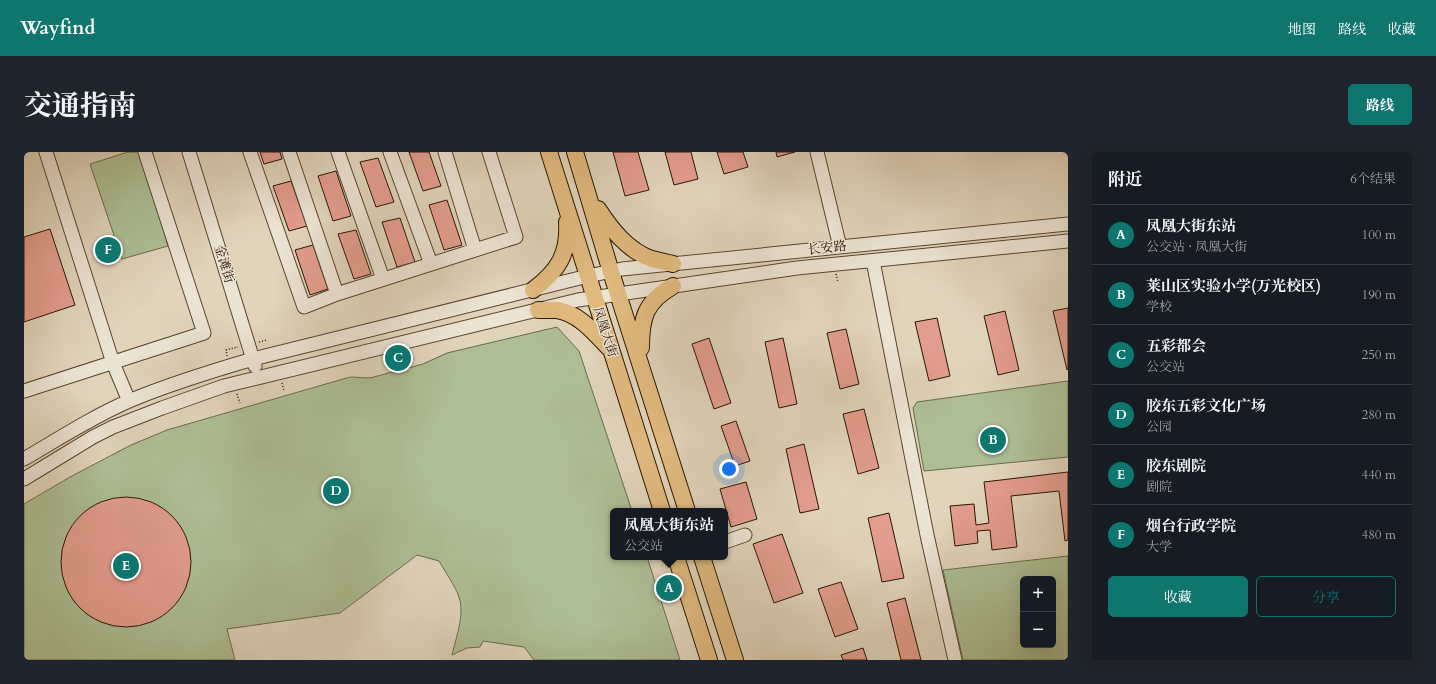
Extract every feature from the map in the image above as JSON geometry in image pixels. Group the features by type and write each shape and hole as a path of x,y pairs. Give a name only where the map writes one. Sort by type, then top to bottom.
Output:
{"main road":[{"name":"凤凰大街","path":"549,152 661,508"},
{"name":"凤凰大街","path":"575,152 611,272 687,508"},
{"path":"588,196 608,225 625,243 650,258 673,264"},
{"path":"533,290 546,280 557,268 565,249 568,229 566,208"},
{"path":"641,363 641,327 645,313 662,292 673,286"},
{"path":"538,310 558,310 570,314 586,326 611,351"},
{"path":"677,560 709,660"},
{"path":"703,560 735,660"}],"street":[{"path":"46,152 113,363 129,401"},
{"path":"24,391 204,334 145,152"},
{"name":"金滩街","path":"189,152 258,377"},
{"path":"250,152 304,307 337,294 516,237 488,152"},
{"path":"289,152 337,294"},
{"path":"338,152 384,279"},
{"path":"390,152 431,264"},
{"path":"444,152 475,250"},
{"path":"818,152 840,247"},
{"name":"长安路","path":"25,456 129,401 219,369 253,359 588,276 673,264 1068,224"},
{"name":"长安路","path":"24,479 93,437 113,427 224,386 578,300 797,268 1068,241"},
{"path":"873,260 927,535 955,660"},
{"path":"728,541 745,535"}],"green space":[{"path":"128,152 140,152 168,246 122,259 90,164"},
{"path":"557,327 579,351 631,508 610,508 610,560 648,560 680,660 534,660 524,647 483,641 480,647 467,648 452,655 458,633 461,611 459,597 439,561 417,555 340,613 227,629 235,660 24,660 24,504 70,477 131,445 167,430 350,377 370,378 423,364 447,353"},
{"path":"1068,381 1068,457 924,471 913,408 917,402"},
{"path":"1068,556 1068,660 963,660 943,570"}],"building":[{"path":"260,152 280,152 282,159 264,164"},
{"path":"409,152 429,152 441,186 423,191"},
{"path":"613,152 638,152 649,190 625,196"},
{"path":"665,152 691,152 698,179 674,185"},
{"path":"717,152 743,152 748,167 724,174"},
{"path":"776,152 795,152 777,157"},
{"path":"378,158 394,202 376,207 360,162"},
{"path":"336,171 351,216 333,221 318,176"},
{"path":"291,181 307,226 289,231 273,186"},
{"path":"447,200 462,245 444,250 429,205"},
{"path":"400,218 415,262 397,267 382,222"},
{"path":"50,229 75,305 24,322 24,237"},
{"path":"356,230 371,274 354,279 338,234"},
{"path":"313,245 328,289 310,295 295,250"},
{"path":"1068,308 1068,369 1067,370 1053,311"},
{"path":"1005,311 1019,370 998,375 984,316"},
{"path":"937,318 950,376 929,381 915,322"},
{"path":"846,329 859,384 840,389 827,333"},
{"path":"709,338 731,403 714,409 692,344"},
{"path":"783,338 797,404 779,408 765,342"},
{"path":"864,409 879,468 858,474 843,414"},
{"path":"736,421 750,461 735,466 721,426"},
{"path":"804,444 819,509 800,513 786,449"},
{"path":"1068,472 1068,540 1065,541 1059,491 1011,496 1017,547 992,550 990,530 977,531 978,543 955,546 950,506 974,504 976,525 989,523 984,482"},
{"path":"746,482 757,519 731,527 728,517 728,508 726,508 720,489"},
{"path":"132,497 157,504 172,516 184,531 190,549 190,575 184,593 172,608 157,620 139,626 120,627 95,620 80,608 68,593 62,575 61,556 68,531 80,516 95,504 113,498"},
{"path":"889,513 904,578 882,582 868,518"},
{"path":"782,534 803,593 774,603 753,544"},
{"path":"841,582 858,629 835,637 818,589"},
{"path":"905,598 921,660 901,660 887,603"},
{"path":"863,648 867,660 843,660 841,655"}],"place":[{"name":"烟台行政学院","path":"108,250"},
{"name":"五彩都会","path":"398,358"},
{"name":"莱山区实验小学(万光校区)","path":"993,440"},
{"name":"胶东五彩文化广场","path":"336,491"},
{"name":"胶东剧院","path":"126,566"},
{"name":"凤凰大街东站","path":"669,588"}]}
